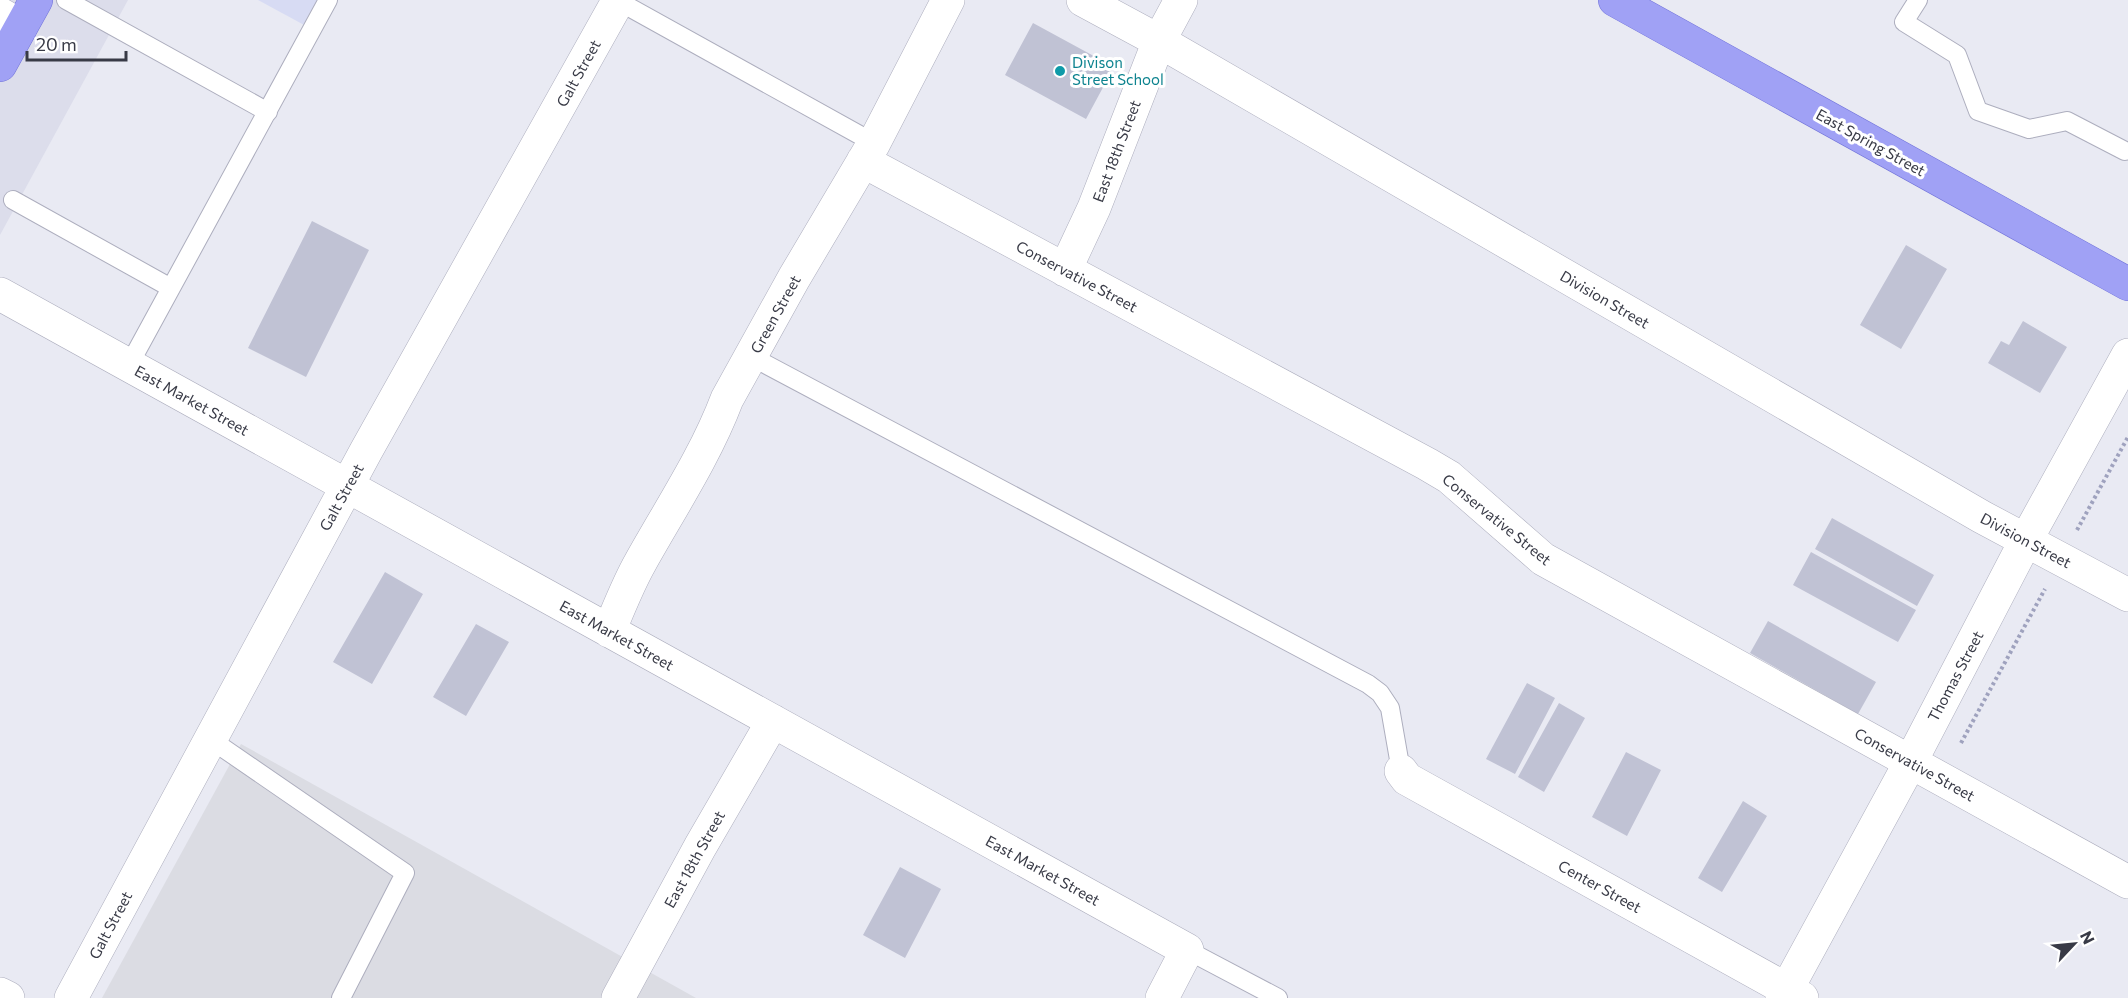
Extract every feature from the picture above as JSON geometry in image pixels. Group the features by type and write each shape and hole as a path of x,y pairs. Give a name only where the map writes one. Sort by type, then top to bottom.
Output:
{"main road":[{"name":"East Spring Street","path":"1615,0 2128,284"},
{"path":"0,65 19,13"}],"street":[{"name":"Green Street","path":"609,631 639,565 672,508 728,399 794,278 868,152 948,0"},
{"name":"Division Street","path":"1083,0 1159,41 1982,517 2128,596"},
{"name":"East 18th Street","path":"1065,270 1094,208 1159,41 1181,0"},
{"name":"Galt Street","path":"71,998 347,486 618,1"},
{"name":"Conservative Street","path":"868,152 1065,270 1449,477 1543,559 2128,882"},
{"name":"East Market Street","path":"0,294 1187,951"},
{"name":"Thomas Street","path":"1791,995 2026,540 2128,355"},
{"name":"East 18th Street","path":"618,998 700,847 773,721"},
{"name":"Center Street","path":"1401,771 1407,779 1791,995"},
{"path":"1162,998 1187,951"},
{"path":"0,994 8,998"}],"lane":[{"path":"66,0 268,111"},
{"path":"129,365 328,0"},
{"path":"1918,0 1904,22 1958,55 1978,111 2029,129 2067,122 2127,150"},
{"path":"618,1 868,152"},
{"path":"13,200 171,288"},
{"path":"752,357 1368,684 1380,693 1390,708 1401,771"},
{"path":"210,739 405,873 341,998"},
{"path":"1187,951 1278,998"}],"path":[{"path":"2077,531 2128,436"},
{"path":"1959,748 2047,586"}],"shaded area":[{"path":"0,0 128,0 0,235"},
{"path":"258,0 320,0 306,26"},
{"path":"241,744 696,998 102,998"}],"building":[{"name":"Divison Street School","path":"1033,23 1114,67 1086,119 1005,75"},
{"path":"312,221 369,250 306,377 248,348"},
{"path":"1906,245 1947,269 1901,349 1860,325"},
{"path":"2023,321 2067,347 2040,393 1988,363 2001,341 2009,345"},
{"path":"1832,518 1934,575 1917,606 1815,549"},
{"path":"1811,552 1916,610 1898,642 1793,585"},
{"path":"385,572 423,594 372,684 333,662"},
{"path":"1768,621 1876,682 1858,714 1750,653"},
{"path":"476,624 509,642 466,716 433,697"},
{"path":"1527,683 1555,698 1515,774 1486,759"},
{"path":"1559,703 1585,718 1544,792 1518,777"},
{"path":"1626,752 1661,770 1627,836 1592,817"},
{"path":"1743,801 1767,816 1722,892 1698,878"},
{"path":"900,867 941,889 905,958 863,935"}],"place":[{"name":"Divison Street School","path":"1060,71"}]}
